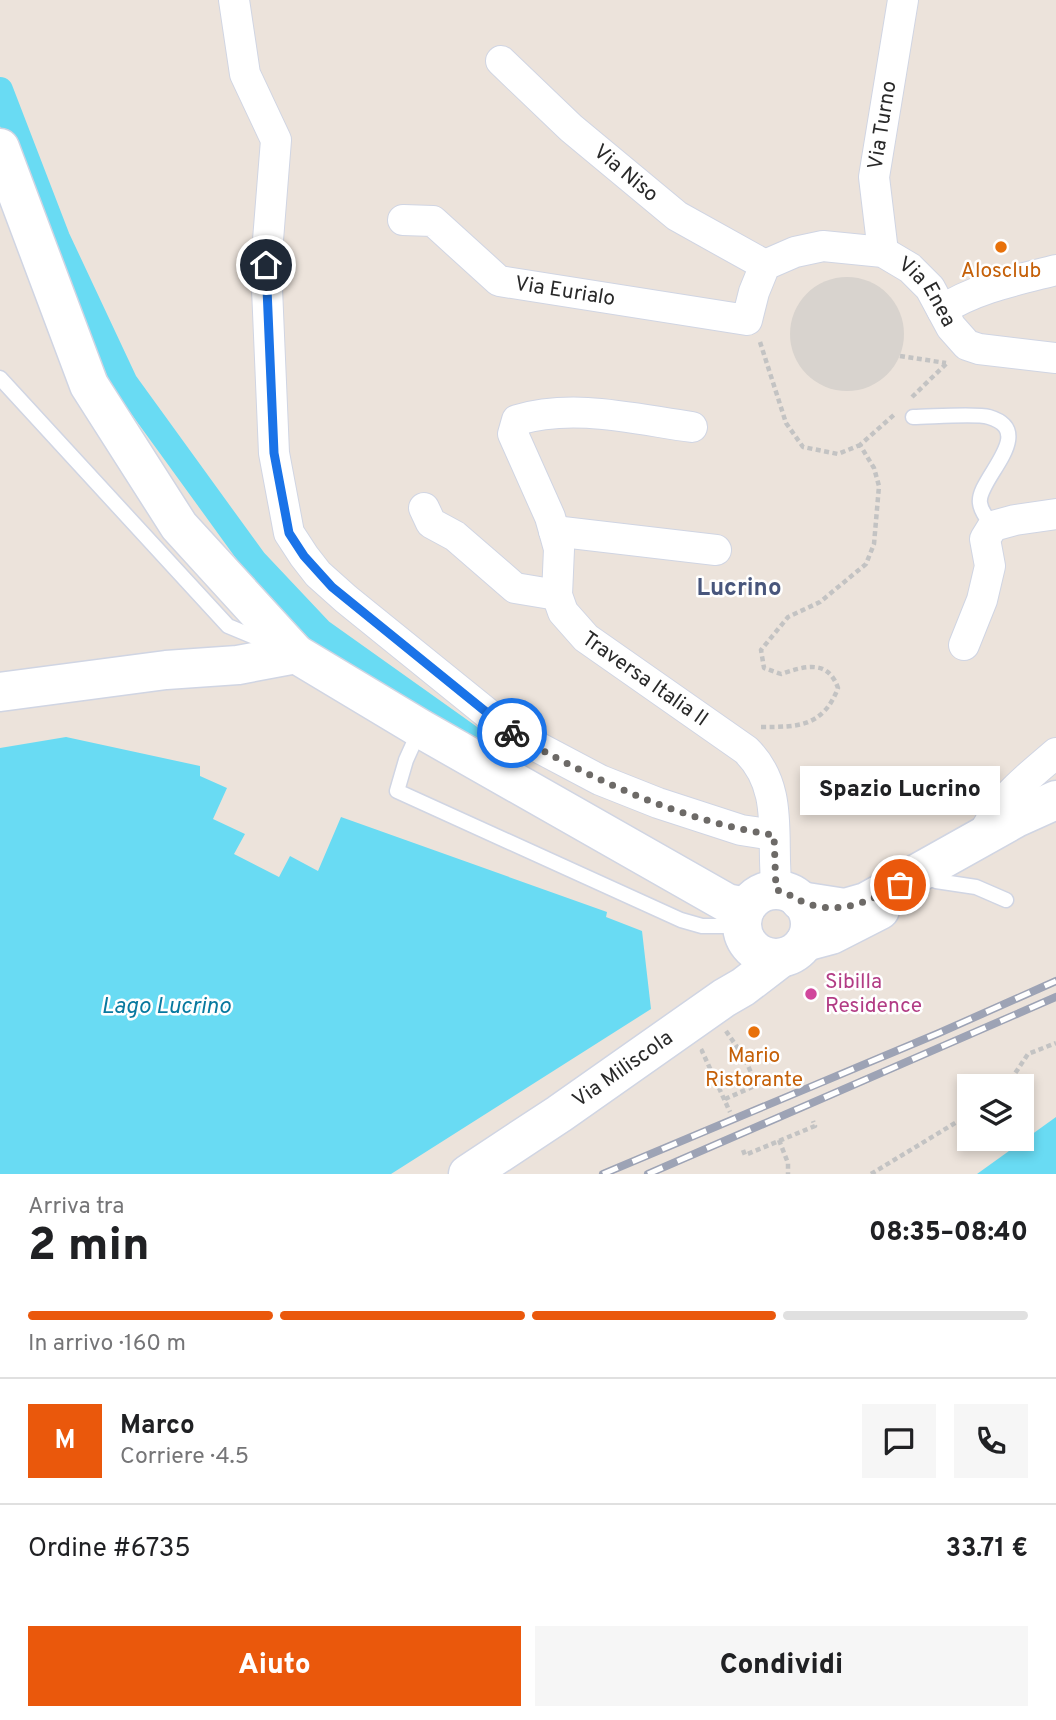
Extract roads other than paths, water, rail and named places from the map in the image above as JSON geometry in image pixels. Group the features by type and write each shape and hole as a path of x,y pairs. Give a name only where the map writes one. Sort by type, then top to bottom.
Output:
{"street":[{"path":"234,0 245,74 276,140 266,265 274,453 289,533 318,574 513,734 600,779 658,803 741,830 774,835"},
{"name":"Via Turno","path":"883,252 874,177 903,0"},
{"name":"Via Niso","path":"501,61 571,128 677,216 765,265"},
{"path":"0,148 89,385 179,526 296,654 421,729 727,903 762,913 810,921 793,950 765,957 751,948 762,913"},
{"name":"Via Eurialo","path":"403,220 433,221 499,281 747,320 765,265"},
{"name":"Via Enea","path":"765,265 795,252 823,246 883,252 911,268 930,288 951,327 957,354 979,349 1056,358"},
{"path":"942,310 958,300 988,289 1056,270"},
{"path":"424,508 431,523 455,536 515,588 557,595 559,549 513,434 517,420 540,413 570,411 692,427"},
{"path":"964,645 988,577 990,566 985,539 993,526 1056,514"},
{"path":"554,531 716,550"},
{"name":"Traversa Italia II","path":"557,595 563,612 586,638 746,750 763,769 774,808 774,835 762,913"},
{"path":"0,692 166,670 238,666 296,654"},
{"path":"982,838 991,819 1010,792 1056,753"},
{"path":"762,913 845,908 866,902 1016,818 1056,800"},
{"name":"Via Miliscola","path":"468,1174 726,1009 743,987 793,950 831,935 1056,818"},
{"path":"726,1009 762,913"}],"lane":[{"path":"0,378 228,626 296,654"},
{"path":"913,418 987,416 1001,423 1007,431 1007,444 1000,464 980,493 980,504 993,526"},
{"path":"421,729 406,760 397,791 681,920 702,926 762,913"},
{"path":"936,881 976,887 1006,900"}],"water":[{"name":"Lago Lucrino","path":"66,737 200,766 200,776 227,788 213,819 245,834 234,854 279,877 290,856 318,871 341,817 607,912 606,917 642,931 651,1009 391,1174 0,1174 0,748"},
{"path":"1056,1117 1056,1174 977,1174 1009,1151 1034,1151 1034,1133"}],"waterway":[{"path":"0,90 57,238 125,383 254,561 320,631 469,737"}],"railway":[{"path":"603,1174 1056,981"},
{"path":"648,1174 1056,997"}],"place":[{"name":"Alosclub","path":"1001,247"},
{"name":"Spazio Lucrino","path":"900,885"},
{"name":"Sibilla Residence","path":"811,994"},
{"name":"Mario Ristorante","path":"754,1032"}],"district":[{"name":"Lucrino","path":"739,589"}]}
